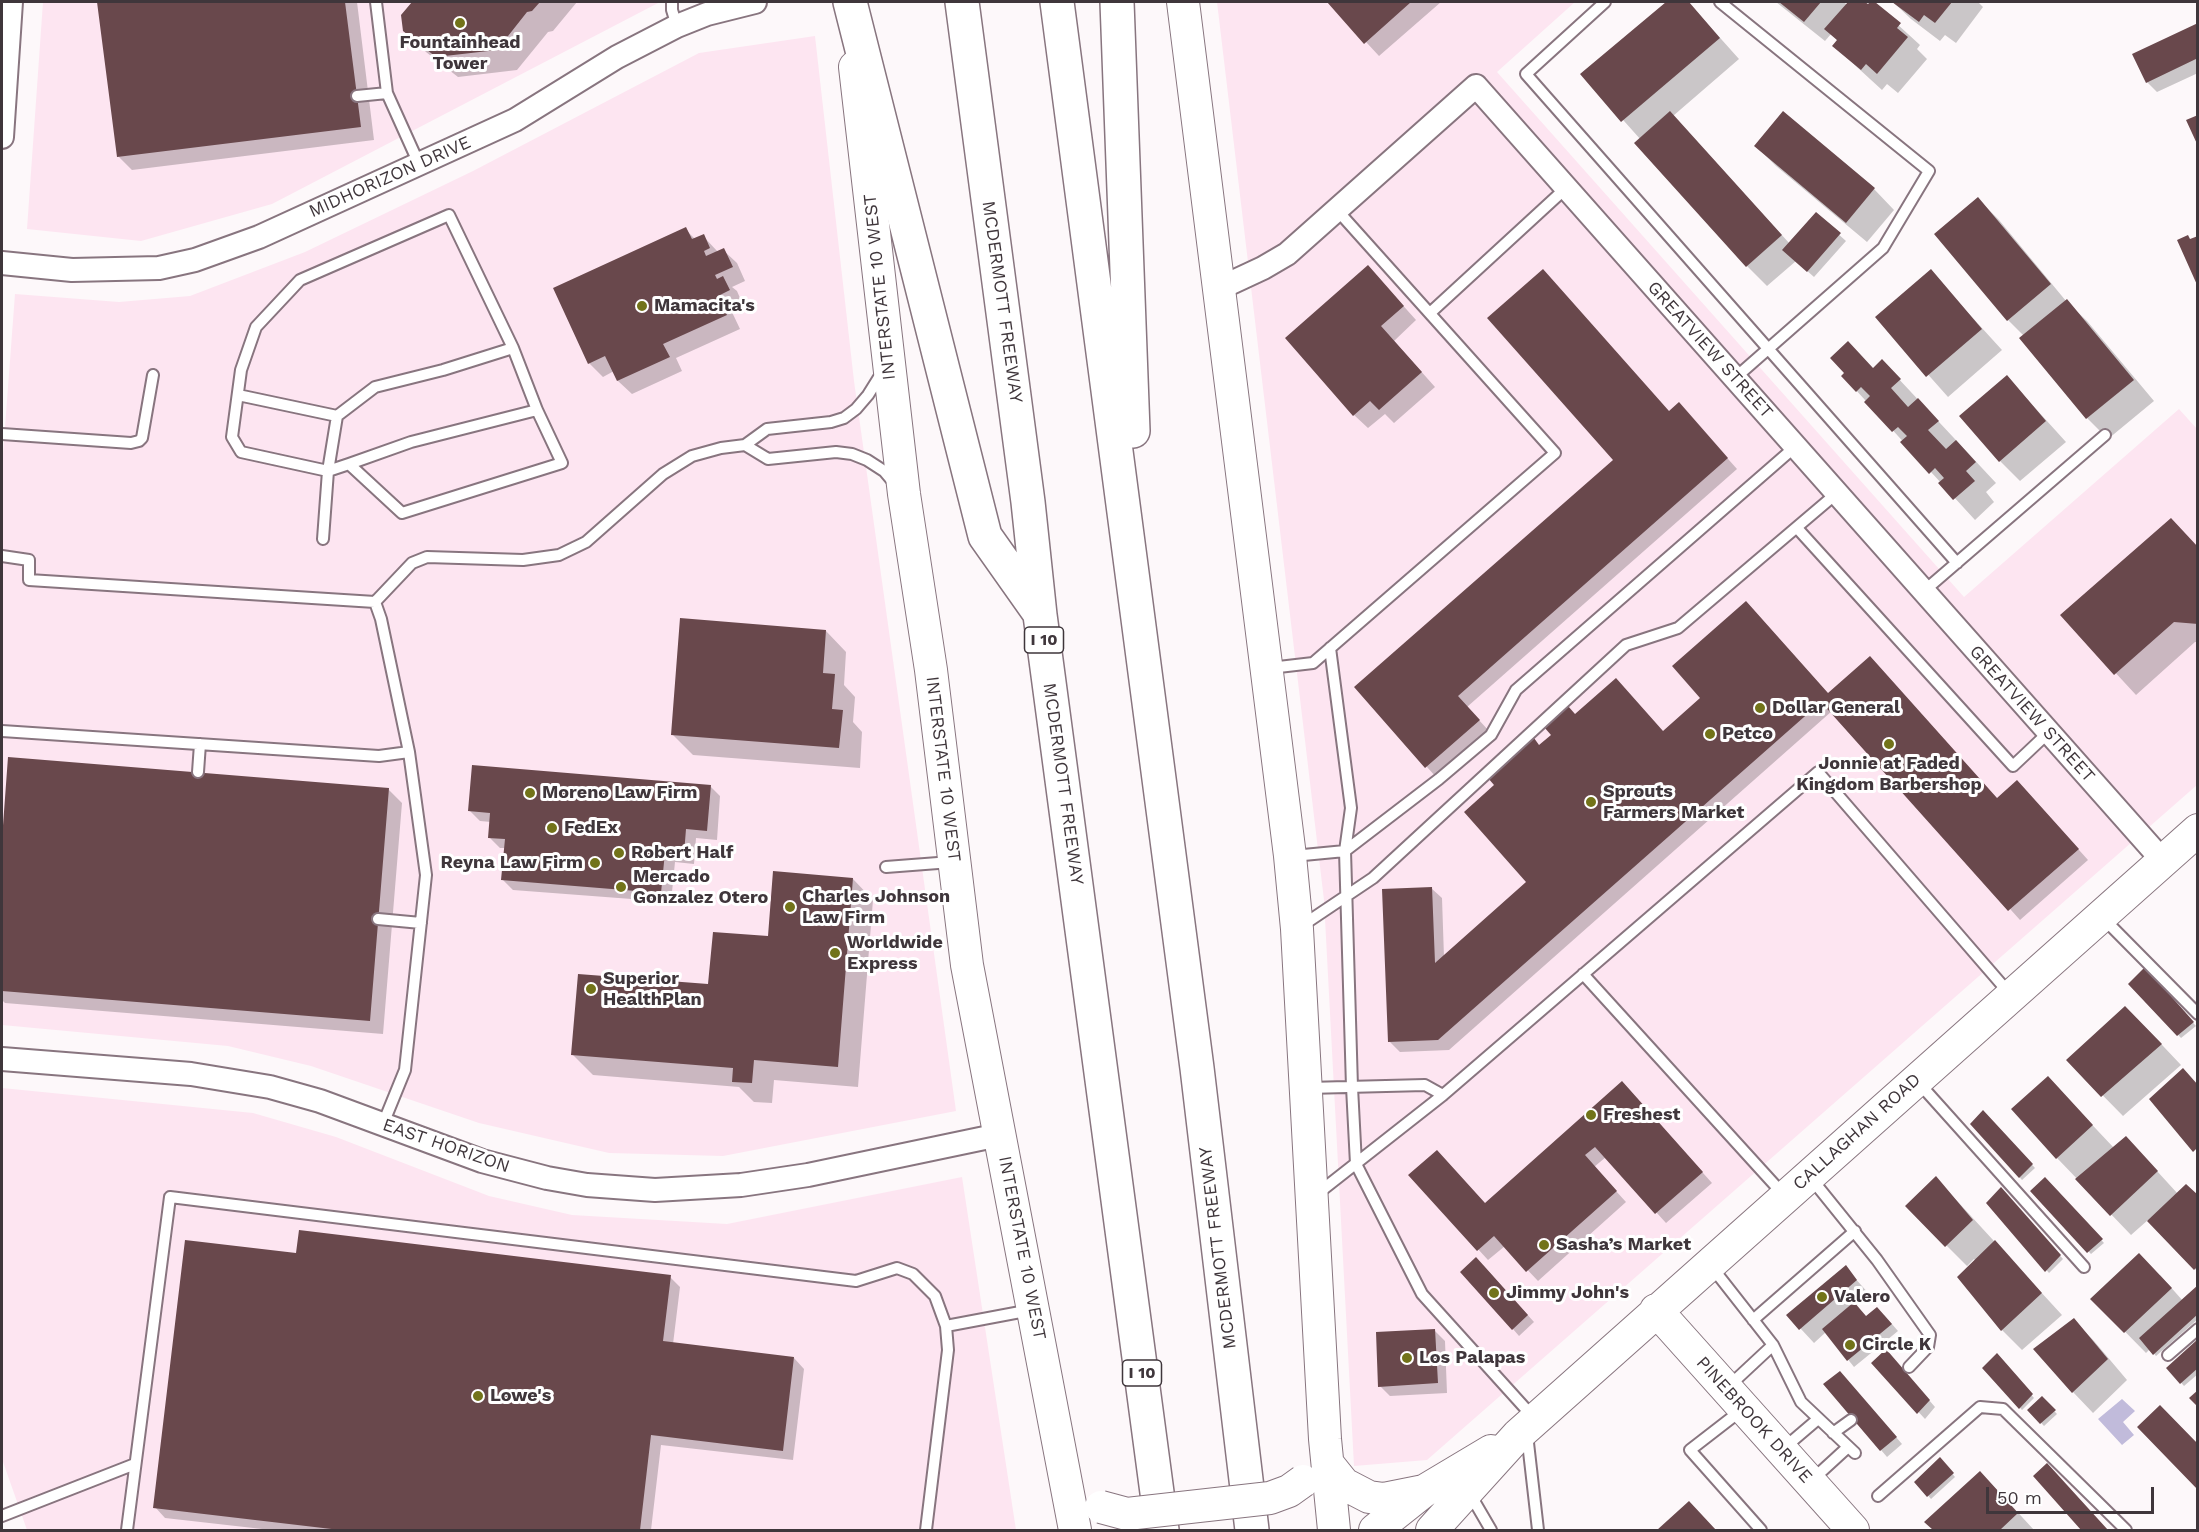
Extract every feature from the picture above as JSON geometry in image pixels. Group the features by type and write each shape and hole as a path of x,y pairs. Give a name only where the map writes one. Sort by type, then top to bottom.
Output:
{"highway":[{"path":"849,2 985,536 1040,615"},
{"name":"MCDERMOTT FREEWAY","path":"962,2 1028,502 1040,615 1162,1530"},
{"name":"MCDERMOTT FREEWAY","path":"1057,2 1197,1068 1252,1530"},
{"path":"1117,2 1143,652"}],"main road":[{"name":"INTERSTATE 10 WEST","path":"849,2 904,494 931,670 967,965 1075,1530"},
{"path":"1183,2 1290,856 1297,929 1311,1199 1319,1461 1334,1530"},
{"name":"CALLAGHAN ROAD","path":"1432,1530 1526,1427 2198,830"},
{"name":"PINEBROOK DRIVE","path":"1656,1310 1853,1530"},
{"name":"CALLAGHAN ROAD","path":"1376,1530 1424,1491 1526,1427"},
{"path":"1319,1461 1344,1484 1369,1497 1384,1498 1424,1491"},
{"path":"1065,1473 1083,1495 1101,1507 1127,1515 1270,1498 1289,1491 1319,1461"}],"street":[{"path":"2,137 11,2"},
{"name":"MIDHORIZON DRIVE","path":"2,263 72,270 159,268 195,260 260,237 515,120 617,57 677,26 707,14 755,2"},
{"name":"GREATVIEW STREET","path":"1218,289 1287,254 1476,86 2163,861"},
{"name":"EAST HORIZON","path":"2,1059 191,1074 259,1085 320,1101 482,1161 547,1178 587,1185 655,1190 741,1185 808,1175 999,1136"}],"lane":[{"path":"376,2 387,93 419,164"},
{"path":"672,2 677,26"},
{"path":"1605,2 1526,74 1957,563"},
{"path":"1720,2 1929,171 1883,248 1735,378"},
{"path":"357,96 387,93"},
{"path":"1430,313 1566,188"},
{"path":"1267,668 1313,663 1555,453 1336,210"},
{"path":"349,464 402,513 562,463 537,410 513,348 449,215 300,280 256,327 241,370 232,437 241,452 328,471 411,442 537,410"},
{"path":"322,539 328,471 337,416 375,387 443,370 513,348"},
{"path":"375,602 412,563 427,557 458,556 523,560 559,555 586,542 663,474 692,456 721,448 745,445 767,429 831,422 844,418 856,409 868,395 888,362"},
{"path":"2,434 131,443 139,441 142,438 153,375"},
{"path":"238,395 337,416"},
{"path":"1924,591 2104,435"},
{"path":"745,445 768,459 836,452 852,454 884,471 904,494"},
{"path":"1290,856 1345,851 1438,779 1491,735 1516,690 1796,446"},
{"path":"1297,929 1373,878 1626,645 1678,628 1837,493"},
{"path":"1797,528 2013,766 2049,732"},
{"path":"2,556 29,560 29,580 375,602"},
{"path":"375,602 381,619 409,752 426,875 405,1070 383,1124"},
{"path":"1330,648 1351,807 1345,851 1356,1164 1422,1294 1526,1427 1538,1530"},
{"path":"2,730 379,756 409,752"},
{"path":"198,772 200,744"},
{"path":"1311,1199 1443,1095 1818,772 2011,996"},
{"path":"886,867 955,862"},
{"path":"2102,916 2198,1014"},
{"path":"378,919 421,923"},
{"path":"1583,974 1785,1196"},
{"path":"1916,1080 2084,1267"},
{"path":"1305,1088 1425,1085 1443,1095"},
{"path":"1808,1175 1855,1231 1930,1335 1928,1347 1909,1367"},
{"path":"127,1530 170,1197 856,1281 897,1268 913,1274 934,1296 946,1326 948,1350 926,1530"},
{"path":"1753,1320 1855,1231"},
{"path":"1709,1263 1773,1345 1801,1402 1852,1450 1810,1482"},
{"path":"946,1326 1034,1310"},
{"path":"2168,1355 2198,1329"},
{"path":"1761,1530 1690,1450 1735,1399 1773,1345"},
{"path":"1878,1496 1980,1407 2003,1409 2126,1530"},
{"path":"1781,1450 1818,1419"},
{"path":"1833,1433 1851,1420"},
{"path":"2,1516 135,1464"},
{"path":"1469,1491 1491,1530"}],"shaded area":[{"path":"43,2 660,2 272,204 141,241 27,229"},
{"path":"1217,2 1575,2 1497,72 1964,597 2179,409 2197,429 2197,785 1427,1460 1354,1466 1324,900"},
{"path":"815,36 854,381 956,1111 723,1156 609,1153 479,1123 311,1066 228,1046 2,1025 2,467 15,294 119,302 190,296 305,252 473,171 699,53"},
{"path":"2,1088 253,1113 336,1137 489,1196 572,1215 727,1224 962,1177 1016,1530 27,1530 2,1459"},
{"path":"2122,1399 2135,1411 2123,1422 2134,1435 2122,1445 2098,1419"}],"building":[{"path":"97,2 345,2 361,127 117,157"},
{"name":"Fountainhead Tower","path":"412,2 540,2 532,11 527,12 497,50 436,57 403,31 401,15"},
{"path":"1327,2 1411,2 1364,44"},
{"path":"1666,2 1689,2 1720,38 1621,122 1580,74"},
{"path":"1779,2 1821,2 1804,22"},
{"path":"1848,2 1868,4 1875,2 1901,23 1897,28 1908,37 1877,74 1866,64 1861,70 1832,46 1837,40 1824,29"},
{"path":"1892,2 1952,2 1935,23 1924,15 1919,22"},
{"path":"2198,23 2198,58 2146,83 2132,54"},
{"path":"1670,111 1782,235 1746,267 1634,143"},
{"path":"1783,111 1875,188 1846,223 1754,146"},
{"path":"2198,115 2198,146 2186,120"},
{"path":"1978,197 2051,284 2007,321 1934,234"},
{"path":"1816,212 1841,233 1807,272 1782,250"},
{"name":"Mamacita's","path":"686,227 692,239 704,234 710,248 704,251 706,256 724,248 733,267 715,275 717,279 723,276 730,290 718,296 727,315 663,344 670,357 617,381 605,356 588,364 553,288"},
{"path":"2188,235 2190,239 2198,236 2198,287 2177,240"},
{"path":"1368,265 1404,306 1381,326 1422,372 1379,410 1370,401 1353,416 1285,338"},
{"path":"1543,269 1669,411 1679,402 1728,458 1458,696 1480,720 1425,768 1354,687 1613,460 1487,318"},
{"path":"1931,269 1982,329 1926,377 1875,317"},
{"path":"2067,299 2134,380 2086,419 2019,338"},
{"path":"1848,341 1873,368 1882,359 1901,379 1891,388 1908,407 1918,398 1939,421 1928,430 1946,449 1956,440 1976,462 1966,471 1975,481 1953,500 1938,483 1944,478 1935,468 1929,474 1900,442 1907,436 1898,427 1892,432 1864,402 1870,396 1861,387 1856,392 1841,376 1844,373 1830,358"},
{"path":"2007,375 2046,421 1999,462 1959,416"},
{"path":"2171,518 2198,547 2198,624 2174,622 2114,675 2060,615"},
{"path":"1746,601 1828,693 1870,656 1997,798 2017,780 2079,849 2008,911 1821,702 1438,1040 1388,1042 1382,889 1432,887 1435,963 1526,882 1464,812 1494,785 1488,778 1534,738 1539,745 1551,735 1544,727 1568,706 1575,714 1616,678 1663,731 1700,698 1672,666"},
{"path":"680,618 826,630 823,673 835,674 832,709 843,710 839,748 671,735"},
{"path":"8,757 389,788 370,1021 2,991 2,839"},
{"path":"472,765 711,785 707,831 686,829 684,854 665,852 661,893 501,880 505,839 488,838 490,813 468,811"},
{"path":"773,871 853,878 838,1067 754,1060 752,1083 732,1082 733,1068 571,1055 578,974 708,984 713,932 768,936"},
{"path":"2145,967 2194,1022 2177,1036 2128,984"},
{"path":"2125,1006 2162,1044 2101,1097 2066,1060"},
{"path":"2183,1068 2198,1085 2198,1147 2193,1152 2149,1099"},
{"path":"2048,1076 2093,1125 2056,1159 2011,1109"},
{"path":"1622,1081 1703,1172 1655,1214 1595,1147 1585,1155 1617,1191 1526,1272 1494,1236 1477,1251 1408,1175 1437,1150 1485,1203"},
{"path":"1983,1110 2033,1164 2019,1178 1970,1124"},
{"path":"2126,1136 2158,1171 2110,1216 2075,1179"},
{"path":"1936,1176 1973,1220 1945,1247 1905,1206"},
{"path":"2045,1177 2103,1239 2087,1253 2030,1191"},
{"path":"2186,1184 2198,1195 2198,1266 2194,1270 2147,1221"},
{"path":"2001,1187 2061,1255 2045,1272 1986,1203"},
{"name":"Lowe's","path":"299,1230 671,1275 663,1341 794,1357 783,1451 651,1435 640,1530 340,1530 153,1508 185,1240 296,1253"},
{"path":"1995,1240 2042,1293 2001,1331 1957,1277"},
{"path":"2139,1253 2172,1288 2124,1333 2090,1299"},
{"name":"Jimmy John's","path":"1476,1257 1528,1315 1512,1330 1460,1272"},
{"name":"Valero","path":"1846,1265 1857,1280 1799,1330 1786,1315"},
{"path":"2198,1285 2198,1314 2153,1355 2139,1338"},
{"name":"Circle K","path":"1854,1302 1866,1316 1877,1307 1892,1324 1847,1361 1822,1329"},
{"path":"2074,1318 2108,1359 2072,1393 2033,1349"},
{"name":"Los Palapas","path":"1435,1329 1438,1383 1378,1387 1376,1332"},
{"path":"2198,1339 2198,1368 2180,1384 2166,1368"},
{"path":"1886,1349 1930,1400 1917,1414 1871,1363"},
{"path":"1997,1353 2033,1394 2019,1409 1982,1368"},
{"path":"1840,1371 1897,1437 1880,1451 1823,1384"},
{"path":"2198,1390 2198,1407 2189,1398"},
{"path":"2042,1396 2056,1410 2040,1424 2027,1410"},
{"path":"2160,1405 2198,1444 2198,1490 2137,1427"},
{"path":"1940,1457 1954,1473 1927,1497 1914,1482"},
{"path":"2047,1463 2108,1530 2081,1530 2033,1476"},
{"path":"1980,1471 2018,1513 2000,1530 1933,1530 1924,1522"},
{"path":"1689,1501 1716,1530 1657,1530"}],"place":[{"name":"Fountainhead Tower","path":"460,23"},
{"name":"Mamacita's","path":"642,306"},
{"name":"Dollar General","path":"1760,708"},
{"name":"Petco","path":"1710,734"},
{"name":"Jonnie at Faded Kingdom Barbershop","path":"1889,744"},
{"name":"Moreno Law Firm","path":"530,793"},
{"name":"Sprouts Farmers Market","path":"1591,802"},
{"name":"FedEx","path":"552,828"},
{"name":"Robert Half","path":"619,853"},
{"name":"Reyna Law Firm","path":"595,863"},
{"name":"Mercado Gonzalez Otero","path":"621,887"},
{"name":"Charles Johnson Law Firm","path":"790,907"},
{"name":"Worldwide Express","path":"835,953"},
{"name":"Superior HealthPlan","path":"591,989"},
{"name":"Freshest","path":"1591,1115"},
{"name":"Sasha’s Market","path":"1544,1245"},
{"name":"Jimmy John's","path":"1494,1293"},
{"name":"Valero","path":"1822,1297"},
{"name":"Circle K","path":"1850,1345"},
{"name":"Los Palapas","path":"1407,1358"},
{"name":"Lowe's","path":"478,1396"}]}
